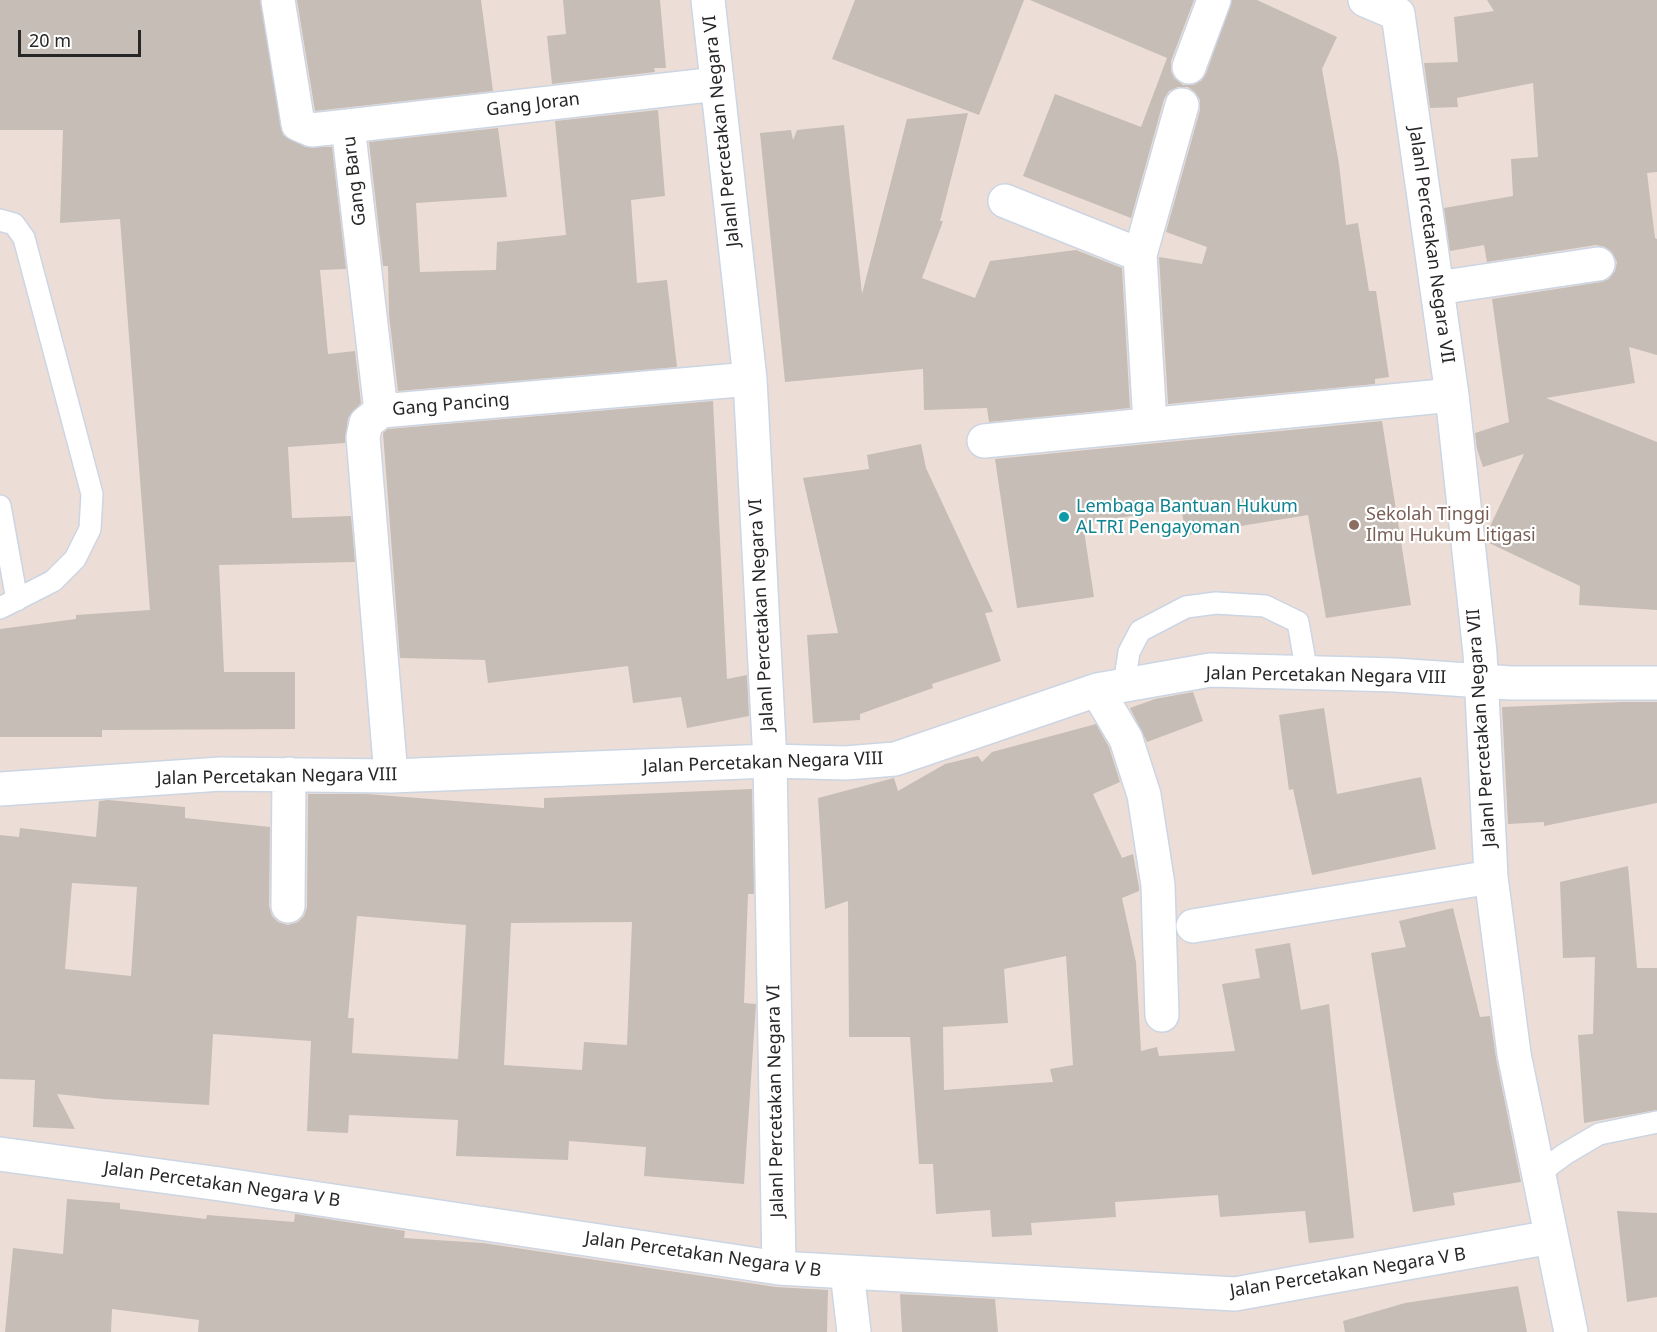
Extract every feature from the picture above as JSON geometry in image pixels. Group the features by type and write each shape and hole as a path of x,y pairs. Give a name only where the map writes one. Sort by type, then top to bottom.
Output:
{"street":[{"name":"Gang Baru","path":"278,0 298,124 312,130 348,126 381,411"},
{"name":"Jalanl Percetakan Negara VI","path":"708,0 750,379 770,761 779,1268"},
{"path":"1189,67 1214,0"},
{"name":"Jalanl Percetakan Negara VII","path":"1365,0 1408,7 1437,288 1452,395 1483,681 1491,878 1514,1054 1571,1332"},
{"name":"Gang Joran","path":"348,126 717,84"},
{"path":"1150,424 1140,255 1182,105"},
{"path":"1005,201 1140,255"},
{"path":"1437,288 1598,264"},
{"name":"Gang Pancing","path":"391,776 363,437 366,423 381,411 750,379"},
{"path":"984,441 1452,395"},
{"name":"Jalan Percetakan Negara VIII","path":"0,789 221,774 391,776 770,761 846,763 895,759 1111,687 1210,670 1483,681 1657,683"},
{"path":"1111,687 1144,795 1158,885 1162,1014"},
{"path":"288,906 289,774"},
{"path":"1194,926 1491,878"},
{"name":"Jalan Percetakan Negara V B","path":"0,1154 220,1184 779,1268 1235,1294 1551,1238"},
{"path":"847,1272 854,1332"}],"lane":[{"path":"0,220 14,224 24,238 92,494 90,529 75,559 53,581 9,604 0,506"},
{"path":"1111,687 1140,631 1186,607 1216,603 1265,606 1298,622 1307,673"},
{"path":"1538,1174 1564,1154 1599,1134 1657,1122"}],"building":[{"path":"0,0 260,0 283,135 305,147 332,147 346,269 320,270 328,354 355,351 361,403 348,418 345,443 288,447 292,518 351,516 355,562 219,565 224,672 295,672 295,729 102,730 102,737 0,737 0,629 76,619 76,615 150,610 120,219 60,223 63,130 0,130"},
{"path":"297,0 481,0 493,91 315,111"},
{"path":"563,0 660,0 666,68 654,68 655,72 552,84 547,36 566,34"},
{"path":"855,0 1024,0 979,115 832,59"},
{"path":"1030,0 1194,0 1171,61 1174,78 1183,85 1193,85 1201,81 1206,74 1232,0 1257,0 1337,37 1322,69 1339,164 1346,225 1358,223 1369,291 1376,291 1389,377 1375,379 1375,384 1168,404 1159,257 1202,264 1207,247 1166,232 1200,110 1200,100 1188,87 1178,87 1169,91 1164,99 1131,218 1023,176 1055,94 1141,127 1167,58"},
{"path":"1487,0 1657,0 1657,172 1647,173 1655,238 1657,239 1657,355 1629,347 1635,383 1546,398 1657,442 1657,610 1579,605 1580,586 1487,542 1486,535 1524,454 1483,467 1477,449 1475,433 1509,422 1492,299 1601,282 1609,279 1615,271 1617,262 1612,252 1596,245 1487,262 1484,245 1450,251 1444,208 1513,196 1511,159 1538,157 1533,83 1457,98 1458,107 1430,108 1424,63 1458,62 1454,17 1494,11"},
{"path":"658,110 665,196 631,200 637,283 667,280 677,367 398,391 389,315 388,266 383,266 369,142 498,128 507,197 416,203 420,272 496,270 497,242 566,235 555,121"},
{"path":"968,113 940,221 943,221 922,278 975,298 990,261 1076,250 1122,268 1130,408 989,422 987,408 924,410 923,369 785,382 760,133 791,130 793,140 797,130 844,125 862,294 907,119"},
{"path":"713,401 727,679 747,675 749,716 687,728 681,697 633,703 628,666 488,683 485,660 400,658 383,433 388,429"},
{"path":"1382,421 1411,605 1326,618 1308,515 1186,535 1181,508 1083,524 1094,597 1017,608 995,459"},
{"path":"921,444 926,468 993,612 985,613 1001,661 932,684 933,688 860,714 860,720 813,723 807,635 838,633 803,478 869,469 867,455"},
{"path":"1193,692 1203,721 1147,742 1130,708 1155,699"},
{"path":"1657,702 1657,803 1544,826 1544,822 1508,824 1502,707"},
{"path":"1324,708 1337,794 1421,777 1436,849 1312,875 1293,789 1289,790 1279,715"},
{"path":"1096,724 1109,747 1120,782 1093,794 1122,858 1133,854 1139,891 1122,898 1136,962 1141,1051 1157,1047 1159,1056 1235,1051 1222,984 1260,978 1255,949 1290,943 1301,1010 1329,1004 1354,1238 1309,1243 1305,1211 1220,1217 1218,1195 1115,1202 1116,1217 1031,1223 1032,1235 992,1237 990,1210 936,1214 933,1164 919,1164 910,1037 849,1037 848,901 825,909 818,798 894,778 898,791 945,764 978,756 982,762 992,752","holes":["1066,956 1073,1065 1050,1069 1053,1082 944,1090 943,1027 1008,1023 1004,969"]},
{"path":"752,789 754,894 748,894 744,1003 756,1004 744,1184 644,1176 646,1147 569,1141 568,1160 456,1156 458,1120 349,1115 348,1133 307,1131 311,1041 213,1034 209,1105 57,1094 75,1129 33,1127 35,1080 0,1079 0,835 19,837 20,828 96,837 99,801 108,800 185,807 185,818 270,827 269,906 272,916 278,922 288,925 298,922 304,916 307,907 308,794 367,794 544,808 544,798","holes":["72,883 137,887 131,976 65,969","357,916 466,925 458,1059 352,1053 354,1018 348,1018","632,922 627,1045 584,1042 582,1070 504,1065 511,923"]},
{"path":"1628,866 1637,968 1657,968 1657,1110 1584,1123 1578,1035 1593,1034 1595,957 1563,958 1560,882"},
{"path":"1453,908 1480,1017 1490,1016 1496,1058 1521,1182 1453,1193 1455,1205 1413,1212 1371,953 1406,947 1399,921"},
{"path":"67,1199 120,1203 120,1209 206,1219 207,1215 294,1222 295,1214 405,1231 404,1238 483,1243 776,1287 828,1290 827,1332 198,1332 199,1320 112,1309 111,1332 5,1332 13,1248 63,1254"},
{"path":"1617,1211 1657,1213 1657,1297 1627,1302"},
{"path":"1518,1286 1527,1332 1345,1332 1343,1321 1405,1303"},
{"path":"900,1294 995,1299 998,1332 902,1332"}],"place":[{"name":"Lembaga Bantuan Hukum ALTRI Pengayoman","path":"1064,517"},
{"name":"Sekolah Tinggi Ilmu Hukum Litigasi","path":"1354,525"}]}
